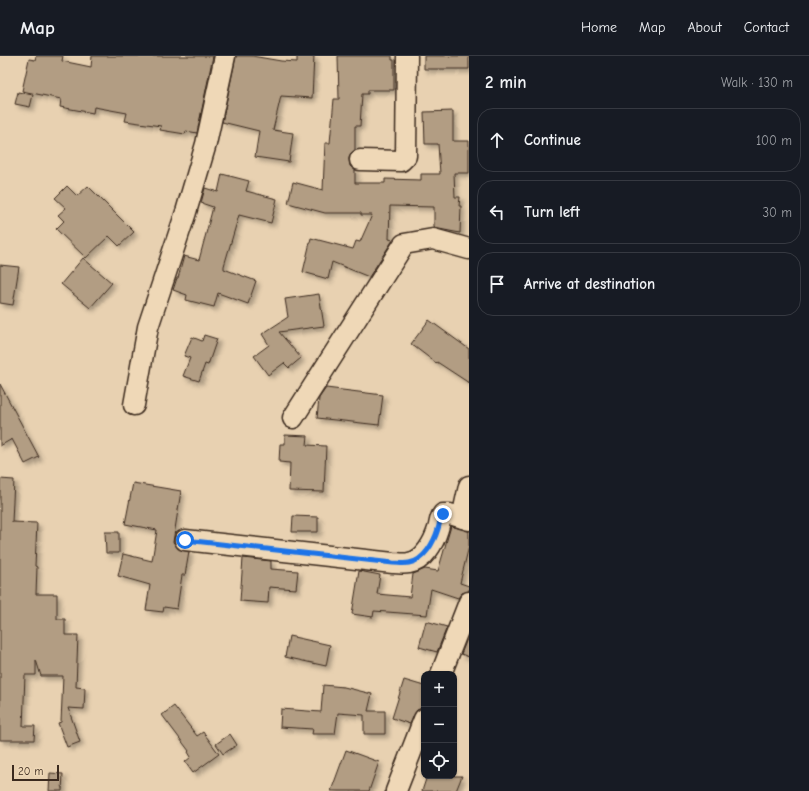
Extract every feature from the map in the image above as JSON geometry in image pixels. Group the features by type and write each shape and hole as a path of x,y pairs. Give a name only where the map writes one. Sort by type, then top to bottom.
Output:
{"street":[{"path":"134,405 148,327 186,212 206,144 225,56"},
{"path":"360,160 401,161 406,156 407,56"},
{"path":"293,418 404,244 433,239 469,249"},
{"path":"185,540 393,563 410,563 422,556 431,544 438,530 440,518 458,517 469,486"},
{"path":"442,671 469,602"},
{"path":"396,791 421,727"}],"building":[{"path":"36,56 63,56 62,61 91,67 92,56 213,56 197,133 186,131 185,134 160,130 161,126 125,121 127,113 94,107 93,113 60,107 61,99 22,91 29,59 35,60"},
{"path":"236,56 252,56 297,62 297,56 314,56 312,98 281,96 273,130 293,133 289,162 255,157 259,131 222,122"},
{"path":"338,56 392,56 392,60 394,60 394,90 368,90 368,94 362,94 360,126 355,126 355,150 350,154 349,159 350,166 355,170 355,183 385,183 385,179 421,180 421,174 440,174 438,144 425,144 424,112 453,111 453,141 469,141 469,173 454,173 455,197 460,197 459,206 461,206 460,233 434,228 434,207 390,206 389,239 393,240 369,277 332,262 328,279 303,272 311,238 353,249 356,241 360,242 372,215 361,215 361,213 325,213 288,203 293,182 323,190 325,143 330,143 334,99 339,99"},
{"path":"424,56 469,56 469,69 424,69"},
{"path":"18,92 33,95 30,107 15,104"},
{"path":"222,174 249,181 246,191 277,199 271,223 239,215 224,266 224,269 256,281 248,304 218,293 214,307 186,300 187,295 173,290 184,256 199,260 213,207 201,203 205,188 218,192"},
{"path":"67,186 77,196 88,186 134,232 119,246 109,236 86,258 56,229 64,221 58,215 66,208 55,198"},
{"path":"83,258 112,283 90,308 61,284"},
{"path":"0,265 19,267 13,305 0,303"},
{"path":"319,294 324,326 279,332 301,358 289,368 284,363 268,375 254,356 269,345 262,334 288,317 285,299"},
{"path":"429,320 469,349 469,383 437,362 436,363 411,344"},
{"path":"204,335 217,339 208,365 205,364 199,381 183,376 190,358 184,356 192,337 202,341"},
{"path":"0,384 39,457 25,464 12,439 0,446"},
{"path":"326,388 383,395 379,425 317,418 319,398"},
{"path":"285,435 308,436 307,445 326,446 324,492 289,491 290,463 279,462 280,444 285,444"},
{"path":"0,479 14,480 12,522 37,523 35,566 37,567 36,594 57,594 57,619 65,619 65,635 78,635 76,687 85,688 84,709 68,708 80,742 67,747 58,723 61,722 63,676 41,676 36,660 36,675 25,675 23,726 35,726 34,740 0,740"},
{"path":"133,483 181,491 173,542 179,549 189,552 185,575 182,575 177,609 164,607 163,612 146,610 150,585 118,576 123,554 152,561 157,530 125,524"},
{"path":"293,516 318,517 318,532 292,532"},
{"path":"451,526 469,531 469,546 460,583 469,586 469,591 462,593 458,598 431,589 427,615 374,611 373,617 352,614 359,571 380,575 377,594 410,597 413,574 425,569 438,571"},
{"path":"105,532 119,532 119,553 106,553"},
{"path":"243,558 271,561 271,569 298,571 296,589 269,587 268,603 240,601"},
{"path":"426,621 447,627 437,652 419,647"},
{"path":"469,634 469,657 461,654"},
{"path":"289,636 330,645 326,666 285,657"},
{"path":"404,680 421,685 421,709 417,710 410,724 392,718"},
{"path":"323,685 344,687 372,694 368,711 385,711 385,734 364,734 364,715 338,713 335,734 312,734 313,729 280,727 281,709 321,712"},
{"path":"174,706 197,736 203,732 219,754 193,773 185,762 191,757 188,752 189,751 162,715"},
{"path":"230,734 237,745 223,754 216,744"},
{"path":"346,750 379,762 369,791 331,791"},
{"path":"50,773 63,774 62,791 49,791"},
{"path":"457,776 462,776 456,791 422,791 426,779 457,779"}],"route":[{"path":"185,540 393,563 410,563 422,556 431,544 438,530 440,518 443,514"}]}
